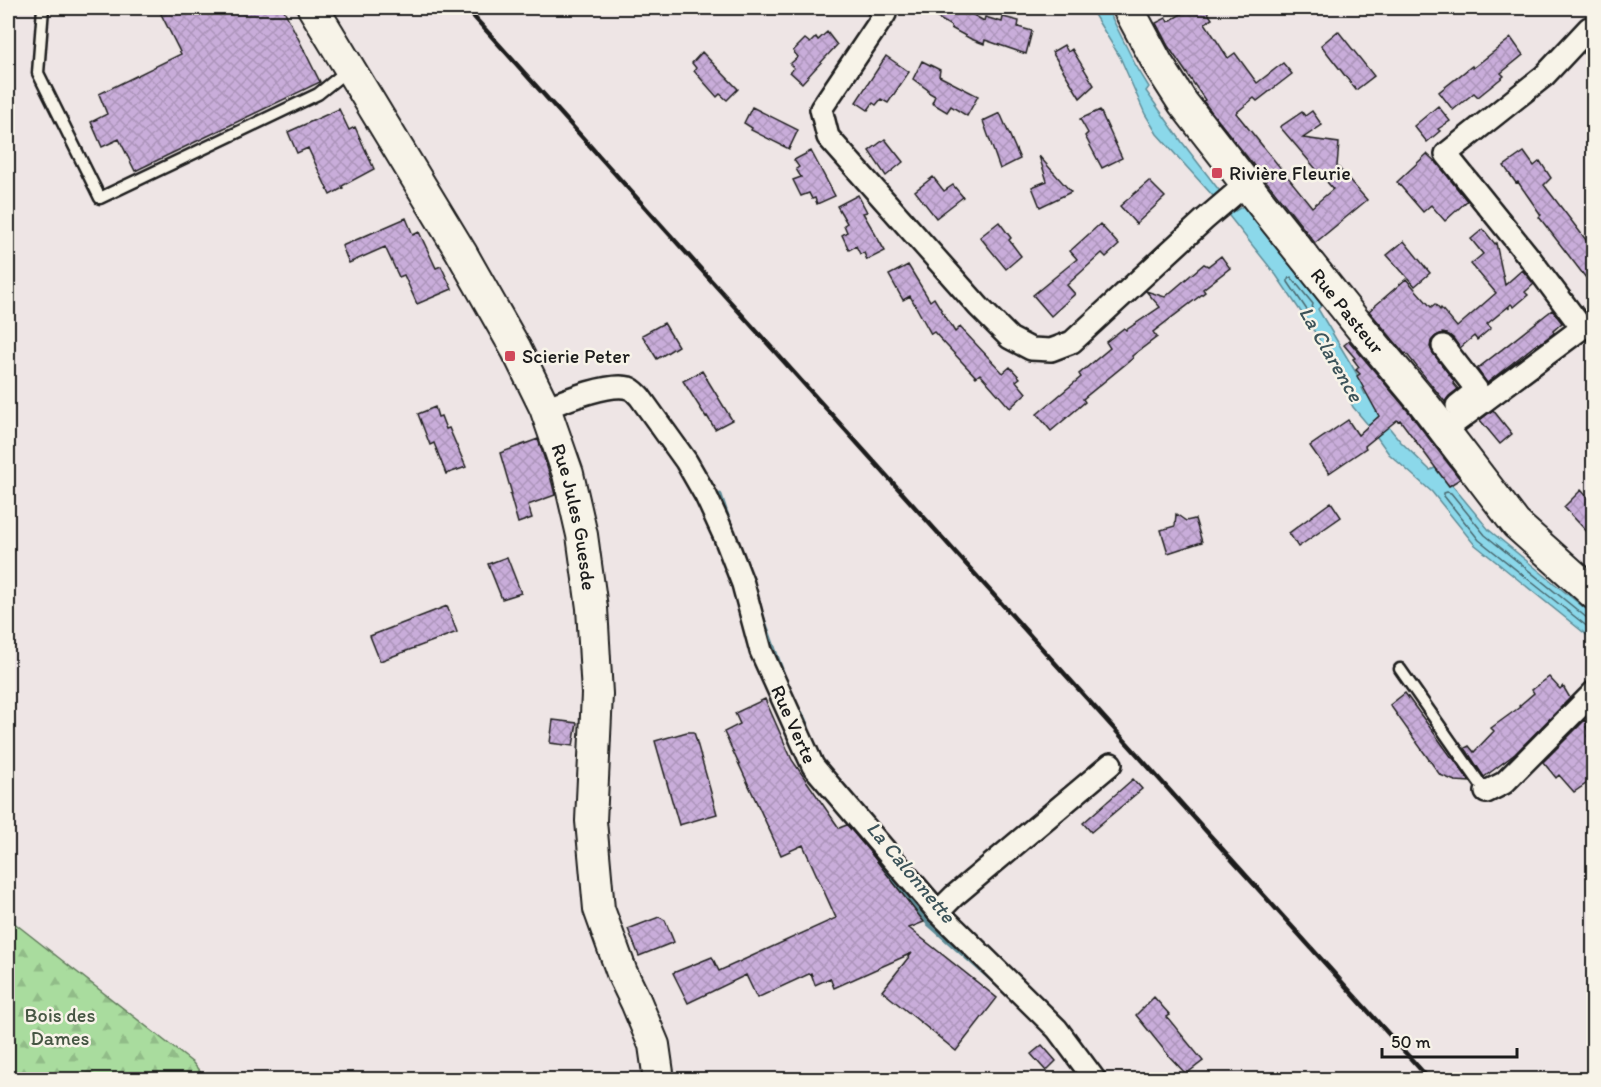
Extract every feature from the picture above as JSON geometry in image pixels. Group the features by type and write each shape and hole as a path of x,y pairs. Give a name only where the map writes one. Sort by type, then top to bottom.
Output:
{"street":[{"name":"Rue Jules Guesde","path":"312,8 461,252 516,349 545,408 568,474 582,535 592,608 597,694 591,821 599,909 622,973 654,1045 659,1080"},
{"path":"878,8 885,14 821,109 828,137 979,307 1010,338 1031,349 1051,350 1072,342 1232,196"},
{"name":"Rue Pasteur","path":"1128,8 1232,196 1323,281 1484,480 1516,524 1593,594"},
{"path":"1441,426 1587,325 1446,154 1544,76 1589,28 1593,27"},
{"path":"1441,426 1477,390 1443,346"},
{"name":"Rue Verte","path":"545,408 609,388 631,388 640,397 686,461 706,496 743,584 761,651 813,766 938,912 1057,1029 1095,1080"},
{"path":"1486,792 1504,783 1593,692"},
{"path":"938,912 1111,764"}],"lane":[{"path":"43,8 38,73 100,198 318,94 350,69"},
{"path":"1400,669 1486,792"}],"green space":[{"name":"Bois des Dames","path":"8,918 193,1063 206,1079 8,1079"}],"water":[{"name":"La Clarence","path":"1090,8 1107,8 1149,87 1146,91 1182,142 1235,211 1243,206 1322,305 1318,309 1378,414 1401,442 1430,470 1435,468 1449,486 1452,485 1489,530 1593,615 1593,640 1474,544 1432,492 1389,454 1353,407 1314,331 1276,275 1214,197 1157,134 1145,114 1120,57"}],"building":[{"path":"158,8 283,8 320,82 135,171 119,139 102,147 91,122 107,114 99,94 181,54"},
{"path":"921,8 961,8 984,21 985,17 1002,22 1003,17 1019,21 1018,27 1032,31 1026,54 985,40 984,44 971,39"},
{"path":"1191,8 1205,8 1212,19 1205,23 1228,58 1235,53 1257,83 1283,63 1292,74 1257,101 1254,98 1236,113 1312,207 1333,189 1280,127 1302,112 1305,116 1312,111 1322,125 1303,138 1339,143 1337,166 1367,200 1315,243 1203,101 1205,100 1168,46 1156,23 1166,18 1168,22"},
{"path":"1338,31 1374,76 1356,90 1321,45"},
{"path":"827,32 837,45 802,83 790,72 794,68 790,64 798,57 793,51 805,39 810,43 816,37 818,40"},
{"path":"1511,38 1523,55 1501,73 1504,76 1478,97 1474,93 1453,110 1439,92"},
{"path":"1064,45 1068,52 1072,49 1094,85 1080,98 1052,52"},
{"path":"702,52 738,89 727,100 720,94 717,97 694,71 696,68 692,63"},
{"path":"886,56 909,72 888,103 881,99 876,105 873,103 868,110 856,102"},
{"path":"922,61 940,70 939,76 978,96 967,116 951,106 947,112 932,103 935,96 913,79"},
{"path":"1438,106 1450,121 1438,129 1440,131 1427,142 1414,126"},
{"path":"752,107 798,130 789,149 751,130 752,128 744,123"},
{"path":"339,109 349,130 355,127 374,169 330,195 308,148 297,153 288,132"},
{"path":"1100,110 1122,158 1102,168 1085,136 1088,133 1080,119"},
{"path":"1000,113 1020,159 1000,169 983,121"},
{"path":"885,139 903,162 886,176 869,151"},
{"path":"811,151 835,196 817,204 815,198 812,199 809,193 801,196 793,180 801,177 796,169 799,167 794,160"},
{"path":"1524,152 1534,166 1540,161 1551,178 1544,185 1593,249 1593,287 1539,217 1541,215 1504,166"},
{"path":"1427,154 1438,164 1467,201 1445,221 1431,205 1423,212 1397,182"},
{"path":"1039,156 1071,192 1040,207 1032,187 1047,181"},
{"path":"933,177 944,191 953,185 963,197 936,218 915,191"},
{"path":"1149,181 1165,197 1136,224 1120,206"},
{"path":"858,195 867,212 863,213 885,251 867,260 864,253 860,254 856,246 849,250 842,235 847,232 844,225 847,223 837,206"},
{"path":"406,218 413,235 419,232 436,268 441,266 452,289 417,304 404,275 399,277 385,247 349,263 342,246"},
{"path":"999,222 1021,256 1006,269 980,237"},
{"path":"1100,224 1119,245 1106,257 1102,253 1067,285 1075,294 1051,316 1033,295 1077,259 1070,251"},
{"path":"1483,229 1496,243 1505,285 1522,270 1534,284 1525,292 1528,295 1514,307 1511,304 1509,309 1508,307 1487,324 1491,328 1477,340 1474,336 1460,348 1453,338 1442,333 1431,341 1430,347 1433,353 1458,389 1445,402 1369,311 1406,279 1431,307 1435,304 1440,310 1441,308 1457,327 1496,293 1471,264 1483,254 1471,239"},
{"path":"1404,241 1430,273 1415,286 1387,255"},
{"path":"1221,256 1230,268 1203,289 1205,292 1153,332 1157,337 1083,399 1085,402 1051,431 1037,414 1081,377 1079,374 1110,348 1106,342 1124,328 1126,330 1160,307 1146,291 1165,297 1204,264 1208,266"},
{"path":"908,265 930,301 934,298 955,332 960,327 1003,373 1010,367 1020,378 1016,381 1026,393 1010,408 980,374 976,377 934,332 931,334 910,296 903,300 889,275"},
{"path":"1552,310 1562,323 1553,331 1554,333 1487,383 1477,369"},
{"path":"664,323 678,346 657,359 642,335"},
{"path":"1349,341 1408,411 1460,479 1449,486 1400,420 1365,446 1366,448 1329,473 1310,446 1348,420 1358,435 1379,416 1357,376 1360,374 1356,370 1359,367 1353,359 1355,358 1344,345"},
{"path":"702,371 732,420 715,429 683,381"},
{"path":"435,407 446,429 449,428 466,467 446,474 434,443 430,445 418,414"},
{"path":"1493,410 1512,434 1500,444 1480,420"},
{"path":"538,439 555,495 528,505 532,518 518,523 500,453"},
{"path":"1581,490 1593,503 1593,538 1564,507"},
{"path":"1331,502 1341,517 1298,547 1289,533"},
{"path":"1176,514 1186,521 1195,519 1202,542 1168,553 1161,530 1175,526"},
{"path":"507,557 521,593 502,599 488,564"},
{"path":"447,606 457,632 380,661 370,636"},
{"path":"1549,677 1560,689 1563,686 1570,698 1515,754 1484,777 1465,748 1469,746 1474,752 1494,731 1491,728 1520,707 1534,693 1532,690"},
{"path":"1405,693 1470,782 1455,781 1440,775 1390,705"},
{"path":"765,699 792,760 839,828 847,825 924,922 909,928 997,998 956,1051 882,991 912,953 834,988 830,978 815,985 811,973 757,998 746,975 688,1003 673,973 712,957 719,971 836,918 803,845 781,855 724,732 740,724 735,713"},
{"path":"553,720 577,723 573,746 550,743"},
{"path":"1585,720 1590,734 1587,736 1593,747 1593,779 1574,792 1559,775 1556,778 1543,762"},
{"path":"694,732 717,814 679,825 655,741"},
{"path":"1133,779 1142,789 1091,832 1083,823"},
{"path":"659,917 665,920 674,942 639,956 628,929"},
{"path":"1154,997 1170,1015 1167,1017 1203,1061 1186,1074 1136,1015"},
{"path":"1042,1045 1056,1061 1046,1071 1031,1054"}],"waterway":[{"name":"La Calonnette","path":"720,495 730,525"},
{"name":"La Calonnette","path":"761,613 782,672"},
{"name":"La Calonnette","path":"801,713 807,726"},
{"name":"La Calonnette","path":"847,821 928,923 999,986"}],"railway":[{"path":"466,8 1430,1080"}],"place":[{"name":"Rivière Fleurie","path":"1217,173"},
{"name":"Scierie Peter","path":"510,356"}]}
